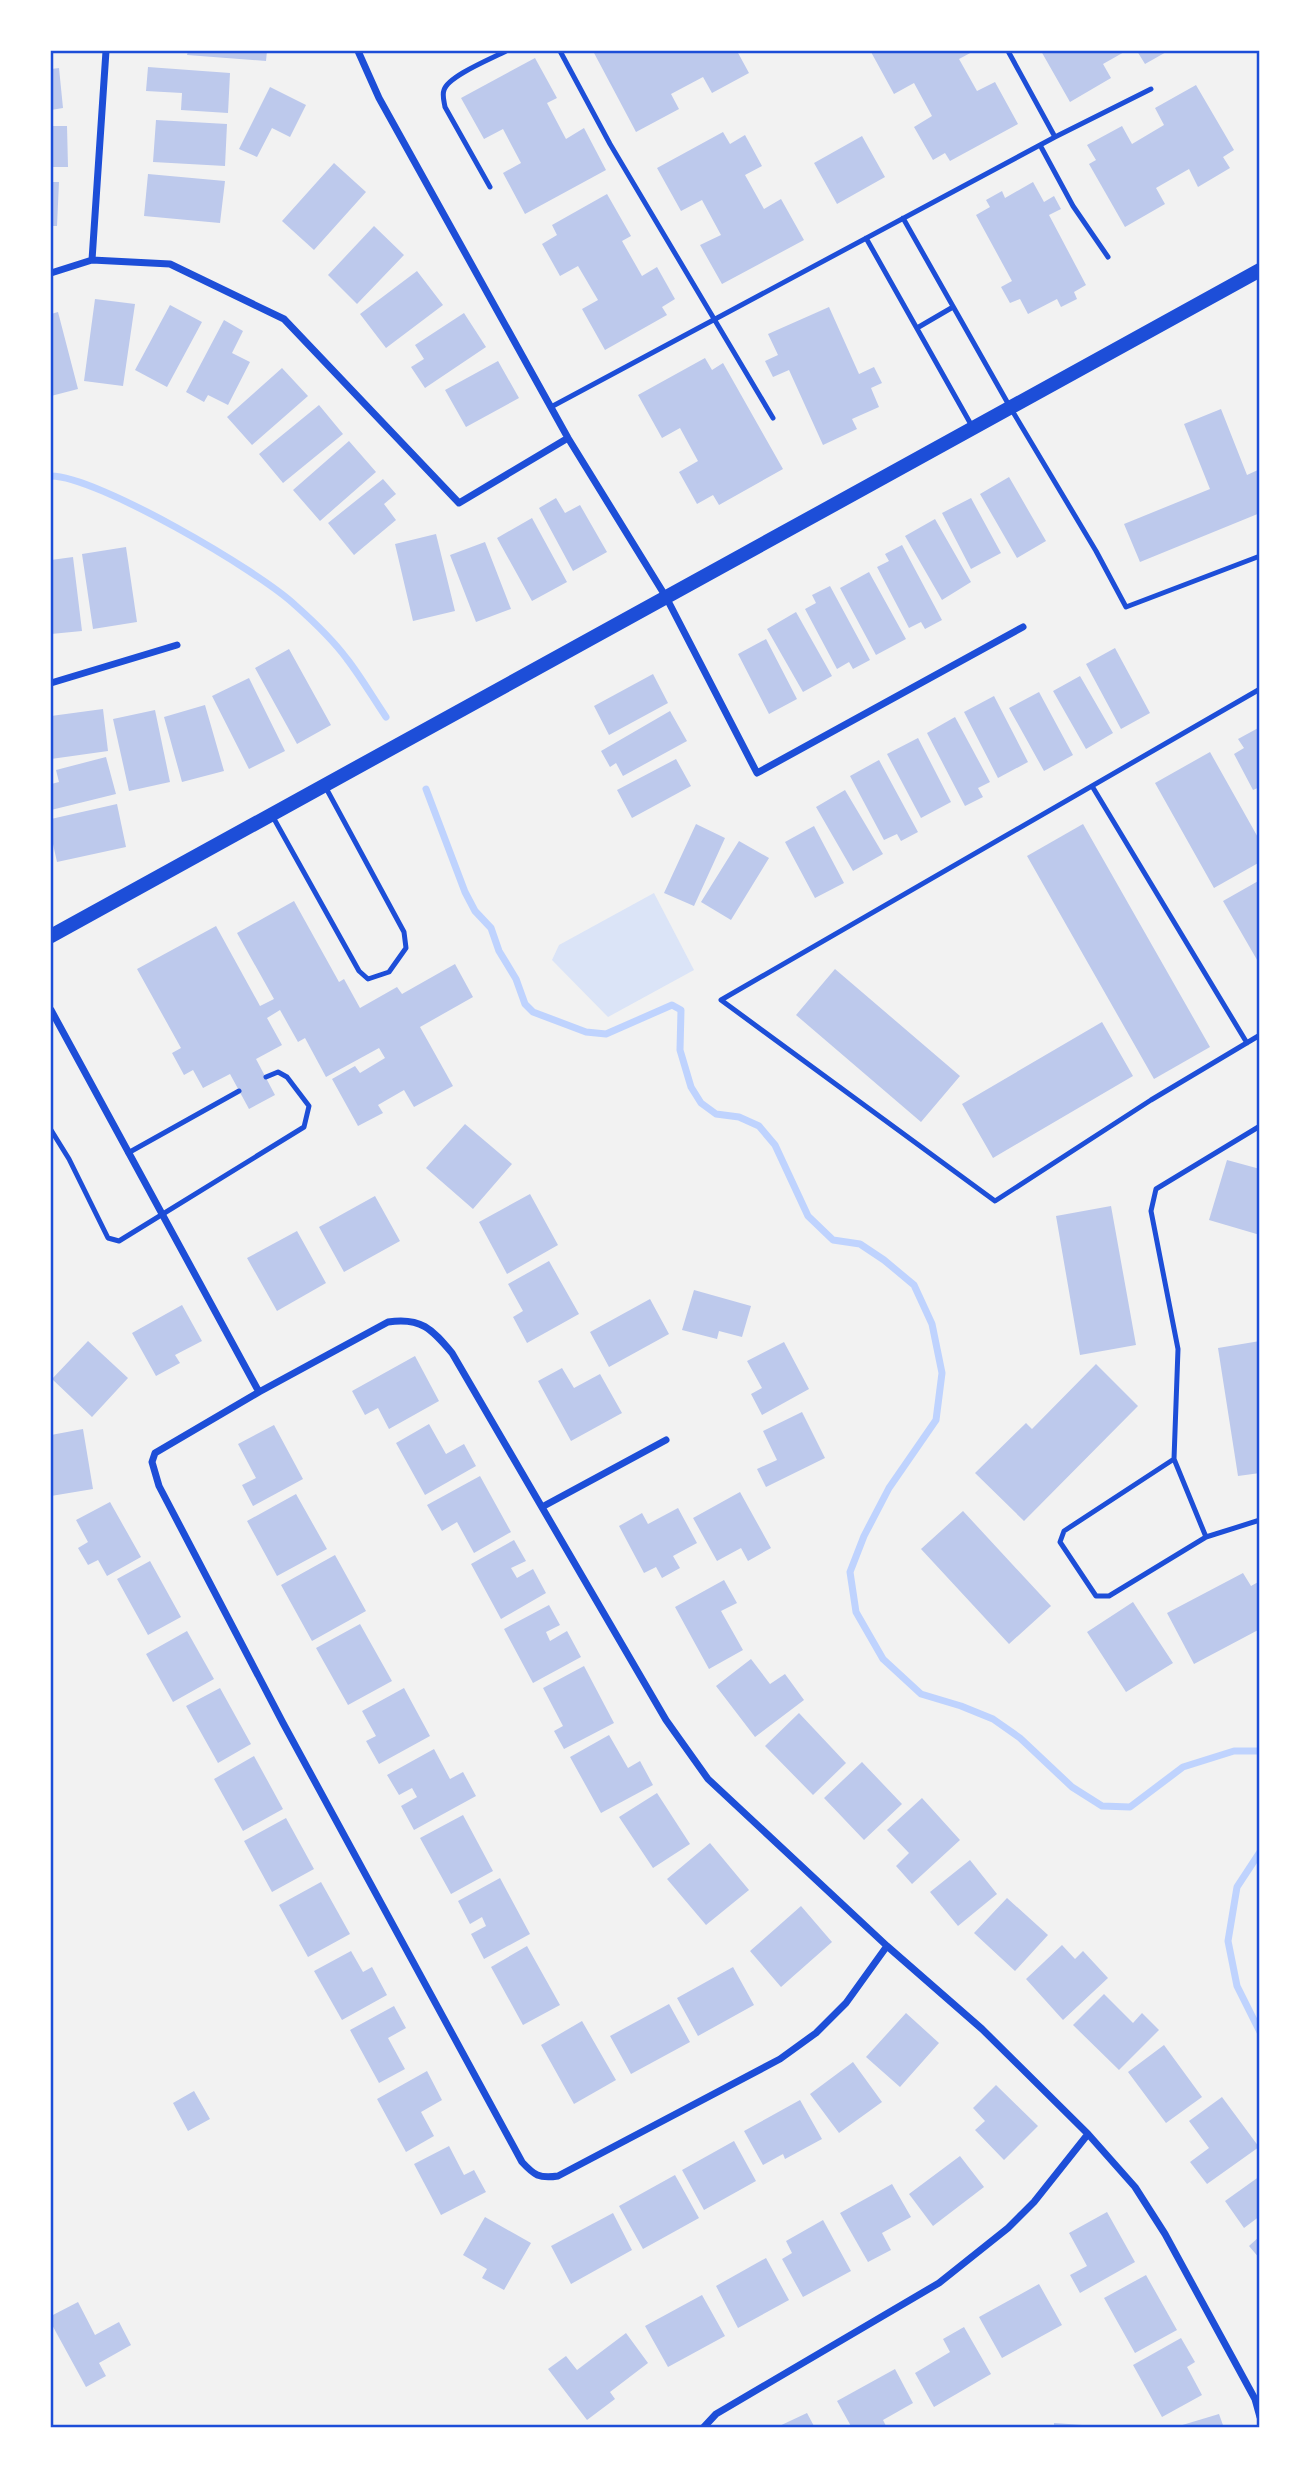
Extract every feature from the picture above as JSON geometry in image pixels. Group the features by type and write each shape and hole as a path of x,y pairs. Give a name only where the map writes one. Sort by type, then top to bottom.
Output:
{"main road":[{"path":"51,936 1260,270"}],"street":[{"path":"92,260 106,51"},
{"path":"358,51 379,98 568,438 666,597 757,773 1023,627"},
{"path":"51,273 92,260 170,264 284,319 458,503 568,438"},
{"path":"51,683 177,645"},
{"path":"51,1010 259,1392"},
{"path":"887,1946 846,2003 816,2033 780,2059 558,2176 542,2179 534,2175 522,2162 310,1772 159,1486 152,1462 155,1453 259,1392 388,1322 405,1319 431,1328 452,1353 666,1720 708,1779 887,1946 982,2029 1088,2134 1135,2187 1166,2234 1255,2399 1260,2417"},
{"path":"542,1507 666,1440"},
{"path":"703,2428 716,2414 939,2283 1008,2228 1034,2202 1088,2134"}],"lane":[{"path":"489,187 445,107 442,93 447,84 462,74 506,51"},
{"path":"560,51 610,144 772,418"},
{"path":"1008,51 1055,137"},
{"path":"551,407 1055,137 1151,89"},
{"path":"1041,145 1073,206 1108,257"},
{"path":"903,218 1126,607 1260,556"},
{"path":"866,238 973,428"},
{"path":"917,328 953,307"},
{"path":"1260,689 721,1000 995,1201 1151,1100 1260,1035"},
{"path":"271,814 359,971 368,979 389,972 406,948 404,932 324,785"},
{"path":"1092,786 1247,1043"},
{"path":"51,1130 69,1159 108,1238 119,1241 304,1127 309,1107 287,1077 278,1072 266,1077"},
{"path":"128,1153 239,1091"},
{"path":"1206,1537 1174,1459 1178,1349 1151,1211 1156,1189 1260,1126"},
{"path":"1174,1459 1064,1531 1060,1542 1096,1596 1109,1596 1206,1537 1260,1520"}],"shaded area":[{"path":"654,893 694,970 608,1017 552,960 559,945"}],"building":[{"path":"188,51 267,51 266,61 187,55"},
{"path":"593,51 737,51 749,73 712,93 703,77 671,94 679,109 636,132"},
{"path":"974,51 959,59 977,91 995,82 1018,124 950,161 945,153 933,160 914,127 932,116 914,83 894,94 871,52"},
{"path":"1041,51 1126,51 1103,64 1111,78 1070,102"},
{"path":"1137,51 1168,51 1145,64"},
{"path":"535,58 557,98 547,103 566,139 584,128 606,170 525,214 503,173 521,163 503,129 484,139 461,98"},
{"path":"148,67 230,73 228,113 181,110 182,93 146,91"},
{"path":"59,68 63,108 51,110 51,69"},
{"path":"1196,85 1234,150 1223,157 1230,168 1198,187 1189,169 1156,188 1165,204 1125,227 1089,164 1096,160 1087,145 1122,126 1132,144 1164,125 1155,108"},
{"path":"270,87 306,105 290,137 272,128 257,157 239,149"},
{"path":"156,120 227,124 225,166 153,162"},
{"path":"51,126 67,126 68,167 51,167"},
{"path":"723,132 730,144 745,135 762,166 745,175 764,209 781,199 804,240 722,284 700,245 721,235 702,200 681,211 657,168"},
{"path":"862,136 885,177 837,204 814,163"},
{"path":"334,163 366,192 314,250 282,221"},
{"path":"148,174 225,181 220,223 144,216"},
{"path":"51,182 59,182 57,226 51,226"},
{"path":"1033,182 1044,202 1054,196 1061,209 1049,215 1086,285 1074,292 1077,299 1061,307 1057,299 1028,314 1020,299 1010,303 1001,287 1012,281 976,215 990,207 986,200 1002,191 1005,198"},
{"path":"607,194 631,236 622,241 642,276 657,267 675,299 662,307 667,315 605,350 582,309 598,300 578,266 560,276 542,244 557,235 552,225"},
{"path":"374,226 404,255 357,304 328,275"},
{"path":"417,271 443,305 386,348 360,314"},
{"path":"95,299 135,304 123,386 84,381"},
{"path":"170,305 202,322 167,387 135,370"},
{"path":"829,307 859,374 874,367 882,383 871,388 879,407 852,419 857,429 823,445 789,370 773,377 765,361 778,355 768,334"},
{"path":"58,312 78,389 51,396 51,314"},
{"path":"464,313 486,347 425,388 411,367 424,359 415,345"},
{"path":"224,320 243,331 232,353 250,362 228,405 208,395 204,402 186,392"},
{"path":"705,358 712,370 723,363 783,469 719,505 713,495 697,504 679,472 698,461 680,428 662,438 638,395"},
{"path":"498,361 519,398 466,427 445,390"},
{"path":"282,368 308,396 252,445 227,417"},
{"path":"319,405 343,434 283,483 259,454"},
{"path":"1221,409 1247,475 1260,469 1260,513 1140,562 1124,524 1210,489 1184,424"},
{"path":"349,441 376,472 320,521 293,490"},
{"path":"1009,477 1046,541 1017,558 980,494"},
{"path":"383,479 396,494 384,504 396,520 354,555 328,523"},
{"path":"556,498 565,513 580,505 607,552 573,571 539,508"},
{"path":"971,498 1001,553 971,569 942,513"},
{"path":"532,518 567,582 532,601 497,538"},
{"path":"935,519 971,582 942,600 905,536"},
{"path":"436,534 455,611 413,621 395,544"},
{"path":"485,542 511,609 476,622 450,555"},
{"path":"902,545 942,620 925,629 921,622 909,628 877,567 889,561 885,554"},
{"path":"126,547 137,622 93,629 82,554"},
{"path":"73,557 82,631 51,634 51,560"},
{"path":"869,572 906,639 876,655 840,588"},
{"path":"830,586 870,660 853,669 849,662 837,669 805,609 816,603 812,595"},
{"path":"796,612 832,676 803,692 767,629"},
{"path":"766,639 797,699 769,714 738,654"},
{"path":"1115,648 1150,713 1121,729 1086,664"},
{"path":"289,649 331,725 297,744 255,668"},
{"path":"653,674 668,703 609,735 594,706"},
{"path":"1080,676 1113,733 1086,749 1053,691"},
{"path":"249,678 285,751 249,769 212,696"},
{"path":"1039,692 1073,755 1044,771 1009,708"},
{"path":"994,696 1028,762 998,778 964,712"},
{"path":"205,705 224,771 182,782 164,717"},
{"path":"103,709 108,751 51,759 51,716"},
{"path":"155,710 170,782 129,791 113,719"},
{"path":"670,711 687,741 623,776 616,763 610,767 601,751"},
{"path":"955,717 990,782 978,788 983,797 965,806 927,733"},
{"path":"1260,727 1260,787 1253,790 1234,754 1244,748 1238,739"},
{"path":"918,738 951,802 921,818 887,754"},
{"path":"1210,752 1260,841 1260,862 1214,888 1155,783"},
{"path":"106,757 116,794 51,810 51,784 59,782 56,770"},
{"path":"676,759 691,786 632,818 617,790"},
{"path":"879,760 918,832 901,841 897,834 884,840 850,776"},
{"path":"845,790 883,854 853,871 816,807"},
{"path":"117,804 126,847 57,862 51,835 51,819"},
{"path":"696,824 725,838 694,906 664,893"},
{"path":"1083,824 1210,1047 1154,1079 1027,856"},
{"path":"814,826 844,883 815,898 785,842"},
{"path":"739,841 769,858 731,920 701,902"},
{"path":"1260,880 1260,965 1223,901"},
{"path":"294,901 339,982 344,979 360,1008 397,987 402,994 455,964 473,997 420,1027 453,1086 414,1107 404,1090 378,1105 383,1113 358,1126 332,1079 355,1066 360,1073 385,1058 379,1048 326,1077 305,1038 298,1042 280,1010 267,1018 282,1045 256,1059 275,1095 249,1109 230,1074 203,1088 193,1070 184,1075 172,1053 181,1048 137,969 216,926 260,1006 274,999 237,933"},
{"path":"835,969 960,1076 921,1122 796,1015"},
{"path":"1102,1022 1133,1076 993,1158 962,1104"},
{"path":"465,1124 512,1164 473,1209 426,1168"},
{"path":"1227,1160 1260,1169 1260,1235 1209,1220"},
{"path":"530,1194 558,1245 507,1274 479,1222"},
{"path":"375,1196 400,1241 344,1272 319,1227"},
{"path":"1111,1206 1136,1345 1080,1355 1056,1216"},
{"path":"297,1231 326,1283 277,1311 247,1258"},
{"path":"549,1261 579,1314 527,1343 513,1317 523,1311 508,1284"},
{"path":"694,1290 751,1306 742,1337 719,1331 717,1339 682,1330"},
{"path":"650,1299 669,1334 609,1367 590,1332"},
{"path":"182,1305 202,1341 175,1355 180,1363 156,1376 132,1333"},
{"path":"88,1341 128,1378 92,1417 52,1379"},
{"path":"1260,1341 1260,1473 1238,1476 1218,1348"},
{"path":"784,1342 809,1389 762,1415 751,1394 762,1388 747,1361"},
{"path":"415,1356 439,1401 389,1429 378,1408 365,1415 352,1391"},
{"path":"1096,1364 1138,1406 1024,1521 975,1473 1026,1423 1032,1429"},
{"path":"562,1368 574,1388 600,1374 622,1413 571,1441 538,1381"},
{"path":"802,1412 825,1458 766,1487 757,1469 777,1460 763,1431"},
{"path":"429,1424 446,1454 464,1444 476,1466 425,1495 396,1443"},
{"path":"274,1425 303,1479 253,1506 242,1485 256,1478 238,1444"},
{"path":"83,1429 93,1489 51,1496 51,1435"},
{"path":"480,1476 511,1532 474,1553 457,1522 442,1531 427,1505"},
{"path":"740,1492 771,1548 748,1561 741,1548 717,1561 693,1518"},
{"path":"296,1494 327,1549 277,1576 247,1521"},
{"path":"110,1502 141,1557 107,1576 98,1560 88,1565 78,1548 88,1542 76,1520"},
{"path":"678,1508 697,1543 673,1556 680,1568 662,1578 656,1567 644,1573 619,1526 642,1513 648,1524"},
{"path":"963,1511 1051,1606 1009,1644 921,1549"},
{"path":"514,1540 526,1561 511,1568 517,1578 533,1569 546,1593 501,1619 471,1564"},
{"path":"335,1555 366,1611 312,1641 281,1585"},
{"path":"150,1561 181,1617 148,1635 117,1579"},
{"path":"1243,1573 1251,1586 1260,1581 1260,1629 1194,1664 1167,1613"},
{"path":"724,1580 737,1603 721,1611 743,1650 709,1669 675,1607"},
{"path":"1133,1602 1173,1663 1126,1692 1087,1632"},
{"path":"549,1605 560,1625 546,1632 550,1641 567,1631 581,1657 533,1683 504,1629"},
{"path":"360,1624 392,1681 348,1705 316,1648"},
{"path":"187,1631 214,1679 173,1702 146,1654"},
{"path":"751,1659 770,1684 785,1674 804,1700 755,1737 716,1686"},
{"path":"584,1666 614,1723 564,1749 554,1731 563,1726 543,1688"},
{"path":"220,1688 251,1744 218,1763 186,1706"},
{"path":"404,1688 430,1736 379,1764 366,1741 376,1736 362,1711"},
{"path":"799,1713 846,1763 813,1795 765,1746"},
{"path":"609,1735 628,1768 640,1761 653,1785 601,1813 570,1757"},
{"path":"434,1749 450,1779 463,1772 476,1796 414,1830 401,1806 417,1797 412,1788 399,1795 387,1775"},
{"path":"254,1756 283,1809 243,1831 214,1779"},
{"path":"862,1762 902,1804 864,1840 824,1798"},
{"path":"657,1793 690,1844 653,1868 619,1817"},
{"path":"922,1798 960,1840 912,1884 896,1866 909,1853 887,1830"},
{"path":"463,1815 493,1871 451,1894 420,1838"},
{"path":"286,1818 314,1869 272,1892 244,1841"},
{"path":"710,1843 749,1890 706,1925 667,1879"},
{"path":"970,1860 997,1894 958,1926 930,1892"},
{"path":"500,1878 530,1934 484,1959 471,1934 486,1926 482,1917 470,1924 458,1901"},
{"path":"321,1882 350,1934 308,1957 279,1905"},
{"path":"1007,1898 1048,1935 1015,1971 974,1933"},
{"path":"801,1906 832,1942 781,1987 750,1951"},
{"path":"1062,1945 1075,1959 1083,1951 1108,1978 1063,2020 1026,1979"},
{"path":"527,1946 560,2005 523,2025 491,1967"},
{"path":"351,1951 363,1972 372,1967 387,1995 342,2020 314,1971"},
{"path":"733,1967 754,2005 698,2036 677,1998"},
{"path":"1104,1994 1133,2023 1142,2013 1159,2030 1119,2070 1073,2025"},
{"path":"669,2004 690,2042 631,2074 610,2036"},
{"path":"394,2006 406,2028 388,2038 405,2069 379,2083 350,2030"},
{"path":"906,2013 939,2043 900,2087 866,2057"},
{"path":"582,2021 616,2080 574,2104 541,2045"},
{"path":"1164,2045 1202,2097 1166,2123 1128,2072"},
{"path":"853,2062 882,2102 839,2133 810,2094"},
{"path":"427,2071 442,2100 421,2112 434,2136 406,2152 377,2099"},
{"path":"996,2085 1038,2126 1004,2160 975,2130 985,2121 973,2108"},
{"path":"194,2091 210,2119 188,2131 173,2103"},
{"path":"1222,2097 1259,2147 1207,2184 1190,2162 1209,2148 1189,2121"},
{"path":"800,2100 822,2139 785,2159 783,2154 763,2165 744,2131"},
{"path":"734,2141 756,2181 704,2210 682,2170"},
{"path":"449,2146 464,2175 474,2170 486,2192 441,2215 414,2164"},
{"path":"960,2156 984,2187 933,2226 909,2194"},
{"path":"675,2175 699,2218 643,2249 619,2206"},
{"path":"1260,2176 1260,2216 1244,2228 1225,2201"},
{"path":"892,2184 911,2217 882,2233 891,2250 868,2262 840,2213"},
{"path":"1107,2212 1135,2262 1080,2293 1070,2275 1087,2266 1069,2233"},
{"path":"613,2213 632,2250 571,2284 551,2246"},
{"path":"485,2217 531,2243 504,2290 482,2278 487,2269 463,2255"},
{"path":"823,2220 851,2271 803,2297 782,2259 792,2253 786,2241"},
{"path":"1260,2236 1260,2259 1249,2246"},
{"path":"766,2258 789,2300 738,2328 716,2286"},
{"path":"1146,2275 1177,2330 1135,2353 1104,2298"},
{"path":"1039,2284 1062,2325 1002,2358 979,2317"},
{"path":"702,2295 725,2336 668,2367 645,2326"},
{"path":"78,2302 95,2335 119,2322 131,2345 99,2363 106,2376 86,2387 51,2323 51,2316"},
{"path":"964,2327 991,2374 934,2407 915,2373 950,2352 943,2339"},
{"path":"626,2333 648,2363 610,2392 615,2399 587,2420 548,2369 566,2356 577,2370"},
{"path":"1181,2338 1195,2362 1187,2367 1202,2395 1162,2417 1133,2365"},
{"path":"895,2369 913,2403 883,2420 887,2428 852,2428 837,2401"},
{"path":"807,2413 815,2428 775,2428"},
{"path":"1219,2414 1224,2428 1179,2426"},
{"path":"1054,2423 1097,2426 1097,2428 1054,2428"}],"waterway":[{"path":"51,476 73,480 139,508 214,549 276,590 336,645 386,717"},
{"path":"426,789 465,892 475,911 491,928 525,1004 533,1012 586,1032 606,1034 672,1005 681,1010 680,1050 691,1087 701,1103 716,1114 739,1117 759,1126 775,1145 808,1216 833,1240 860,1244 914,1285 932,1324 942,1373 936,1420 889,1488 864,1536 850,1572 856,1612 883,1659 921,1694 993,1719 1020,1738 1072,1787 1102,1806 1130,1807 1183,1767 1234,1751 1260,1751"},
{"path":"1260,1852 1237,1887 1228,1941 1237,1986 1260,2032"}]}
